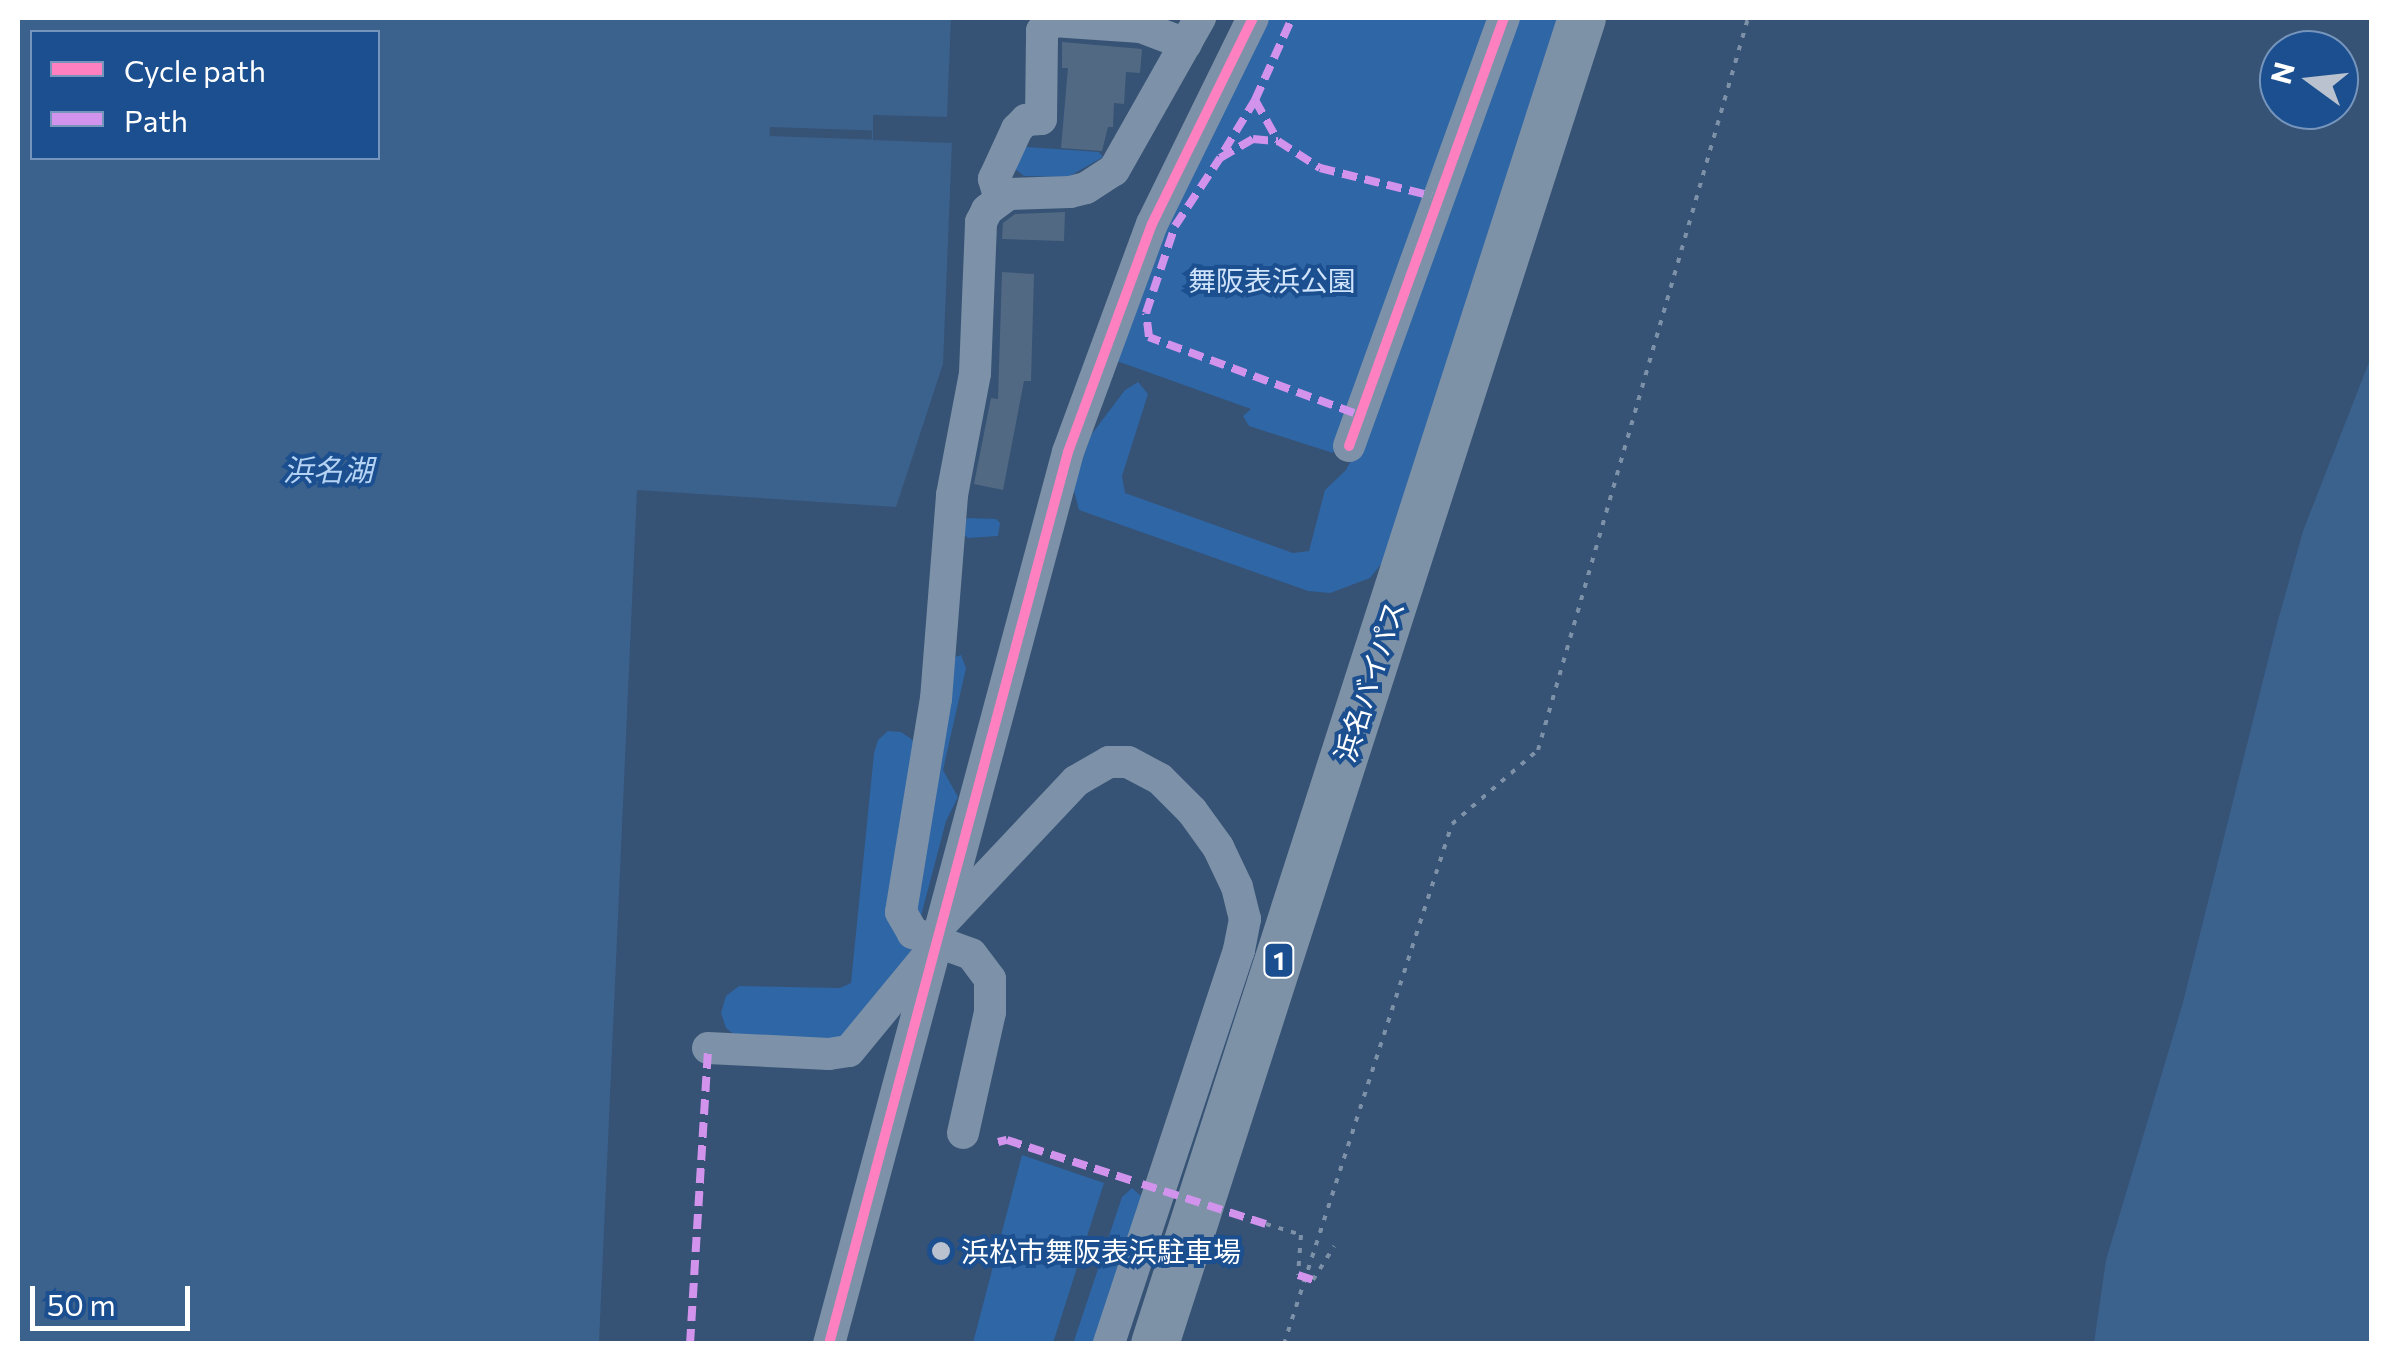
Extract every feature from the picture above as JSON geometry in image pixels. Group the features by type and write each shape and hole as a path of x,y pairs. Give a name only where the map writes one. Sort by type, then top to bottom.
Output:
{"highway":[{"name":"浜名バイパス","path":"1188,1344 1582,18"},
{"name":"浜名バイパス","path":"1155,1344 1616,18"}],"street":[{"path":"829,1344 1035,564 1103,348 1178,164 1252,18"},
{"path":"1349,446 1504,18"},
{"path":"963,1134 990,1012 990,979 971,954 939,933 913,934 905,924 902,899 936,699 952,495 975,372 982,222 1000,199 1021,192 1070,192 1114,170 1181,28 1053,19 1042,30 1040,119 1026,120 1018,129 994,179 1000,199"},
{"path":"708,1048 850,1051 939,933 1076,781 1109,762 1128,762 1160,779 1218,847 1237,887 1244,919 1240,950 1109,1344"}],"path":[{"path":"1284,1344 1452,824 1538,750 1748,18"},
{"path":"1266,1224 1301,1236 1298,1275"},
{"path":"1313,1280 1334,1246"}],"green space":[{"name":"舞阪表浜公園","path":"1269,18 1493,18 1333,453 1249,426 1243,416 1251,409 1114,360 1165,230"},
{"path":"1512,18 1559,18 1385,559 1370,578 1330,593 1308,591 1079,510 1073,487 1091,435 1125,390 1138,382 1148,394 1122,476 1125,493 1293,553 1309,551 1325,490 1346,470 1354,455"},
{"path":"1017,149 1099,152 1103,157 1068,177 1024,176 1011,166"},
{"path":"968,518 996,519 1000,523 998,536 968,538 963,534 962,522"},
{"path":"961,655 966,668 943,770 958,797 946,821 921,916 913,900 955,657"},
{"path":"888,731 901,732 914,741 911,951 845,1043 736,1036 726,1028 721,1013 726,996 739,986 840,988 851,983 874,753 878,740"},
{"path":"1022,1155 1104,1183 1053,1343 973,1343"},
{"path":"1132,1188 1142,1197 1095,1343 1073,1344 1122,1197"}],"water":[{"name":"浜名湖","path":"18,18 951,18 947,117 873,115 873,140 952,143 943,364 896,507 637,490 599,1343 18,1343"},
{"path":"2371,357 2371,1343 2094,1343 2106,1260 2182,1006 2303,531"}],"pier":[{"path":"770,127 872,131 872,140 770,136"}],"building":[{"path":"1062,42 1142,49 1140,73 1126,72 1124,104 1114,103 1113,127 1108,127 1102,151 1061,148 1068,68 1062,68"},
{"path":"1065,212 1064,241 1002,239 1003,223 1015,214"},
{"path":"1002,272 1034,274 1031,381 1024,381 1003,490 974,484 991,398 998,399"}],"marked path":[{"path":"1224,151 1255,100 1292,18"},
{"path":"1255,100 1278,141"},
{"path":"1354,413 1149,337 1146,313 1175,226 1220,158 1253,139 1278,141 1320,168 1432,196"},
{"path":"690,1344 708,1048"},
{"path":"998,1142 1007,1140 1133,1181"},
{"path":"1142,1184 1266,1224"},
{"path":"1298,1275 1313,1280"}],"cycle path":[{"path":"829,1344 1068,452 1152,224 1253,18"},
{"path":"1349,446 1504,18"}],"place":[{"name":"浜松市舞阪表浜駐車場","path":"941,1251"}]}
